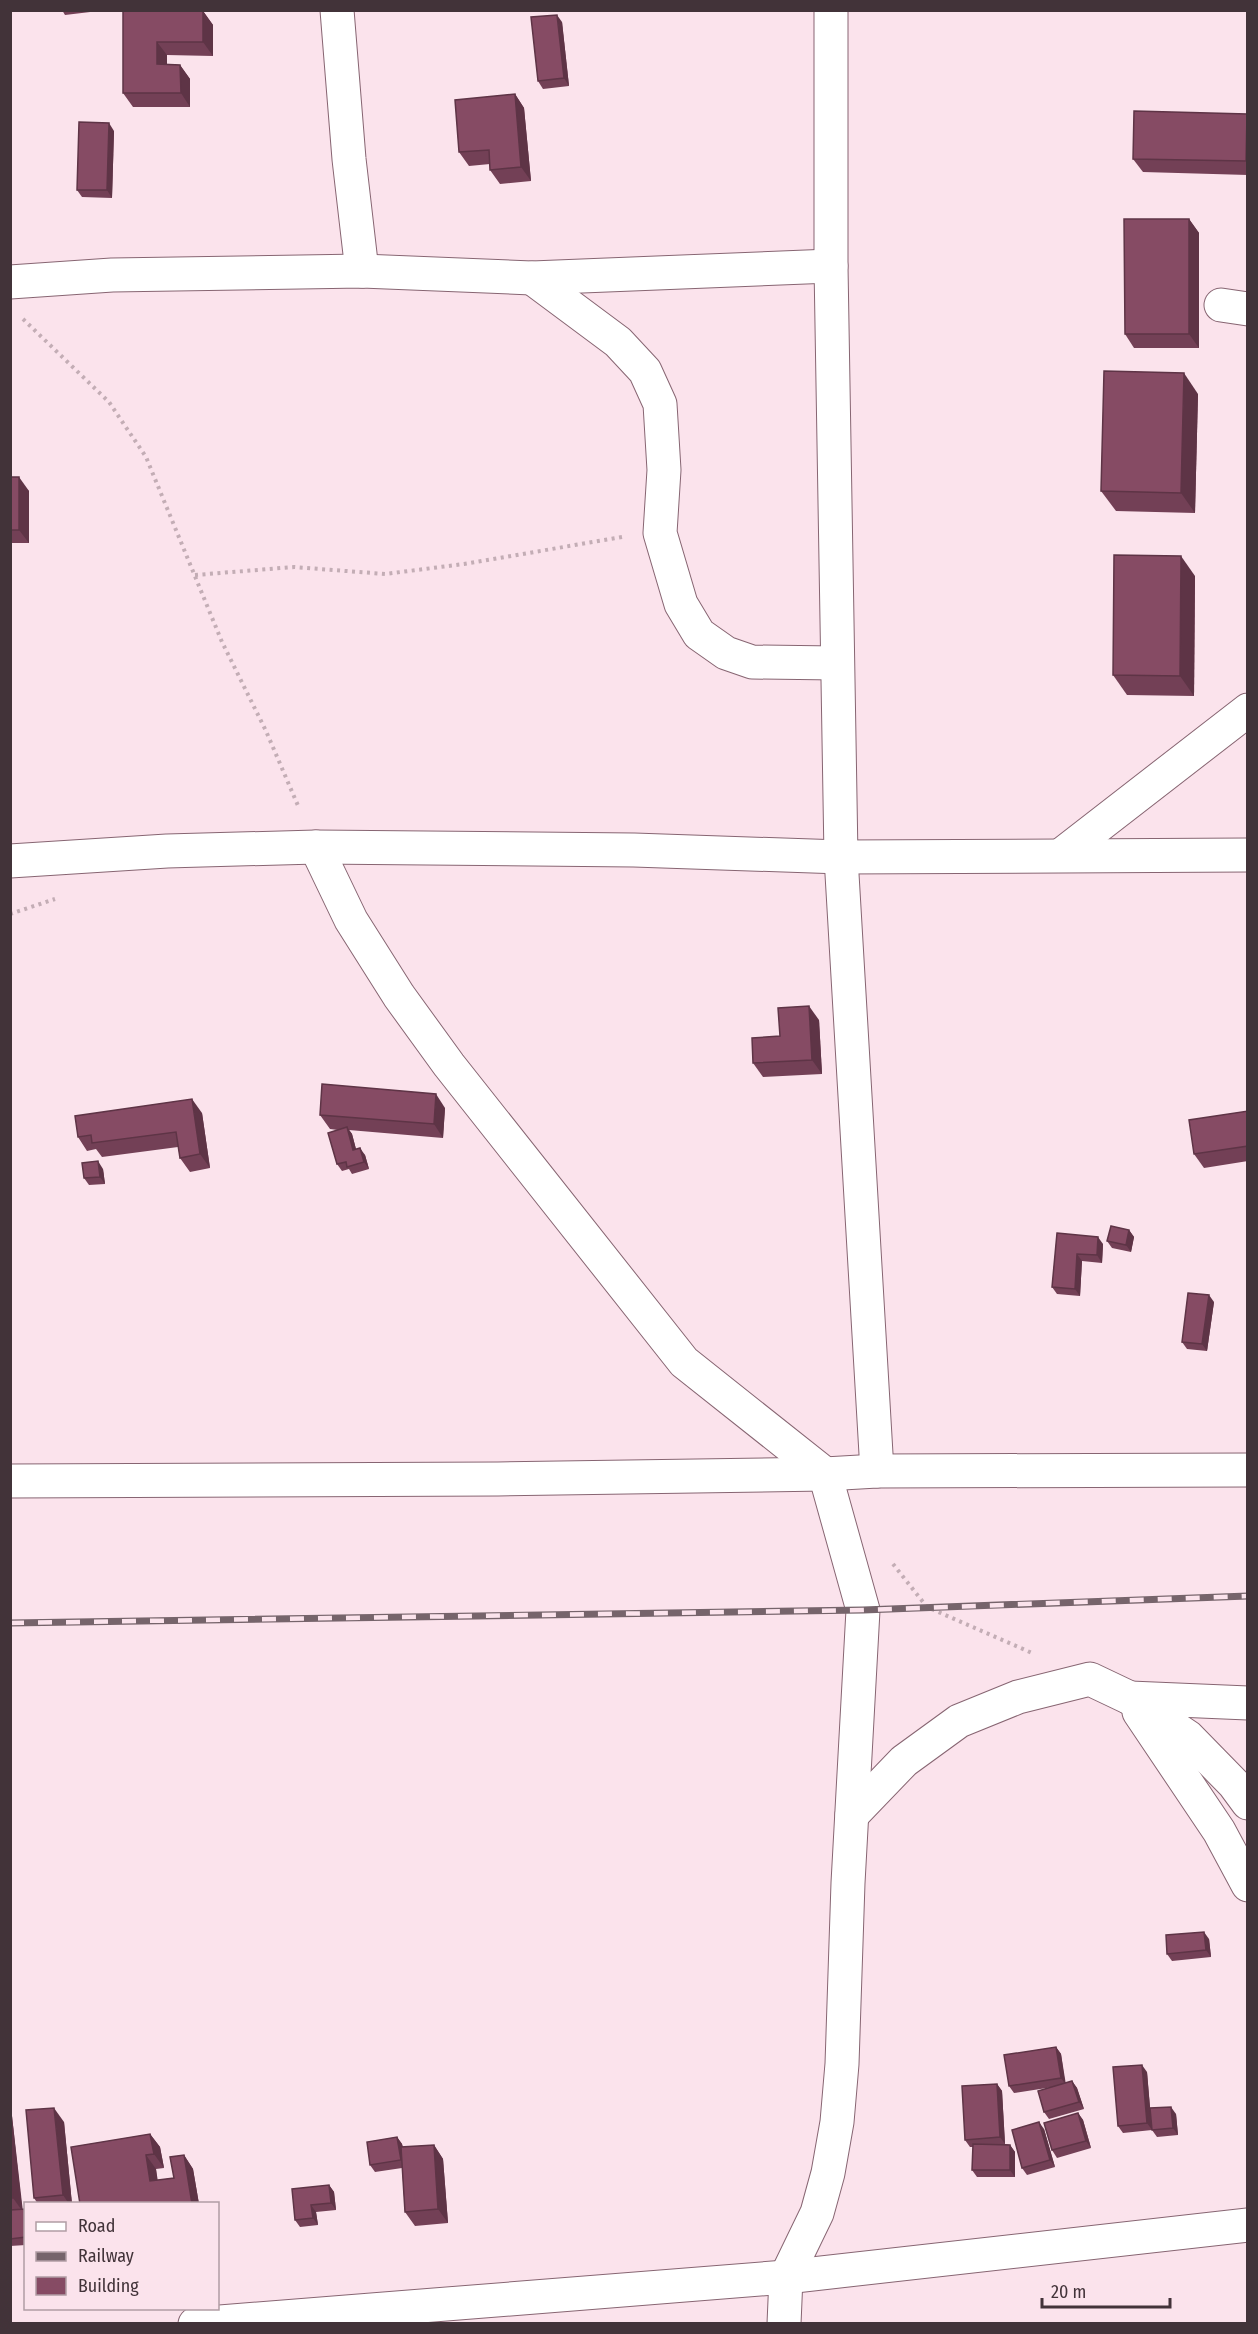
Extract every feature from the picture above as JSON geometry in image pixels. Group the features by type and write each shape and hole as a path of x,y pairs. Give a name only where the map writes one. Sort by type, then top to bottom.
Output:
{"street":[{"path":"337,10 348,159 362,271"},
{"path":"831,10 831,266 841,857 877,1471"},
{"path":"10,282 112,275 362,271 532,278 831,266"},
{"path":"532,278 618,342 645,371 660,404 664,470 660,533 681,604 699,634 726,653 752,662 836,663"},
{"path":"1061,855 1248,710"},
{"path":"316,847 351,920 399,996 449,1065 684,1362 825,1474 863,1610 842,2064 837,2122 828,2173 817,2213 786,2277 784,2324"},
{"path":"10,861 167,851 316,847 634,850 841,857 1248,855"},
{"path":"10,1481 486,1479 825,1474 877,1471 1248,1470"},
{"path":"852,1815 904,1761 959,1721 1018,1696 1090,1679 1130,1698 1188,1737 1234,1784 1248,1803"},
{"path":"1130,1698 1248,1702"},
{"path":"1130,1698 1219,1831 1248,1886"},
{"path":"195,2324 786,2277 1248,2224"}],"path":[{"path":"18,315 109,402 146,457 222,642 266,731 316,847"},
{"path":"195,575 294,567 385,574 517,555 598,540 660,533"},
{"path":"889,1560 927,1607 1090,1679"}],"building":[{"path":"123,11 203,11 203,42 157,42 157,64 180,65 181,93 123,93"},
{"path":"557,15 564,78 538,81 531,17"},
{"path":"515,94 521,167 490,170 489,150 459,152 455,100"},
{"path":"1134,111 1247,114 1246,161 1133,159"},
{"path":"79,122 109,123 107,190 77,190"},
{"path":"1124,219 1189,219 1189,334 1125,334"},
{"path":"1104,371 1184,373 1181,493 1101,491"},
{"path":"10,477 19,477 19,530 10,530"},
{"path":"1114,555 1181,556 1180,676 1113,675"},
{"path":"809,1006 812,1060 753,1063 752,1038 780,1036 778,1008"},
{"path":"322,1084 436,1094 434,1124 320,1115"},
{"path":"192,1099 200,1154 180,1158 176,1132 92,1143 91,1135 78,1137 75,1116"},
{"path":"1248,1111 1248,1146 1194,1154 1189,1120"},
{"path":"347,1127 353,1150 360,1148 364,1162 347,1167 346,1162 337,1164 328,1133"},
{"path":"98,1161 100,1177 84,1178 82,1163"},
{"path":"1111,1226 1129,1230 1126,1245 1107,1241"},
{"path":"1057,1233 1098,1237 1097,1255 1077,1254 1075,1289 1052,1287"},
{"path":"1188,1293 1209,1295 1202,1344 1182,1342"},
{"path":"1204,1932 1206,1950 1167,1954 1166,1935"},
{"path":"1056,2047 1061,2078 1009,2086 1004,2055"},
{"path":"1142,2065 1147,2123 1118,2126 1113,2067"},
{"path":"1072,2081 1079,2102 1044,2112 1038,2091"},
{"path":"997,2084 1000,2137 965,2140 962,2086"},
{"path":"1171,2107 1173,2128 1152,2130 1150,2108"},
{"path":"54,2108 63,2195 34,2198 26,2110"},
{"path":"1078,2113 1086,2141 1052,2150 1044,2123"},
{"path":"1039,2122 1050,2160 1022,2168 1012,2130"},
{"path":"150,2134 154,2154 146,2155 150,2181 174,2178 170,2157 184,2155 192,2202 80,2202 71,2147"},
{"path":"397,2137 401,2160 370,2165 367,2142"},
{"path":"973,2144 1010,2145 1010,2170 972,2170"},
{"path":"434,2145 438,2209 405,2212 401,2147"},
{"path":"10,2175 13,2198 10,2198"},
{"path":"329,2185 331,2203 311,2205 313,2218 295,2220 292,2189"},
{"path":"24,2209 24,2237 10,2239 10,2210"}],"railway":[{"path":"10,1623 863,1610 1248,1596"}]}
